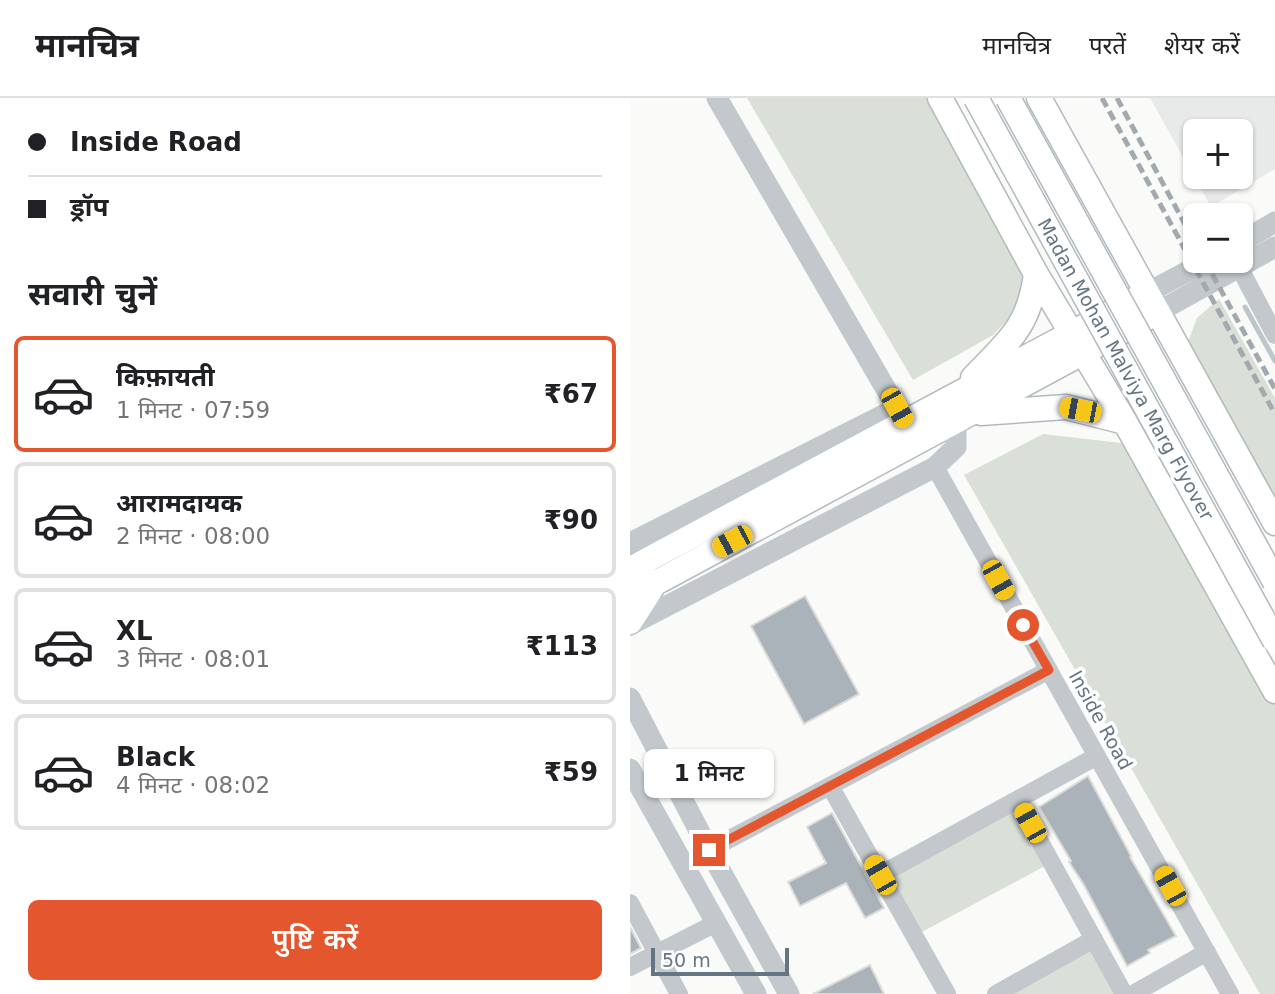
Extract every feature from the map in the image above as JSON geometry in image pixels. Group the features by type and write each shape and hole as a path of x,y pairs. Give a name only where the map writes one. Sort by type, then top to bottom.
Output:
{"main road":[{"path":"940,98 1036,274 1125,422 1275,691"},
{"name":"Madan Mohan Malviya Marg Flyover","path":"976,98 1275,642"},
{"name":"Madan Mohan Malviya Marg Flyover","path":"1008,98 1275,582"},
{"path":"1039,98 1275,523"},
{"path":"961,409 1024,321 1031,306 1036,274"},
{"path":"630,594 1152,302"},
{"path":"630,569 901,415 961,409 1066,407 1125,422"},
{"path":"630,623 655,582"}],"street":[{"path":"630,543 901,415 717,98"},
{"path":"1253,235 1275,222"},
{"path":"1253,259 1275,247"},
{"path":"1152,302 1191,273"},
{"path":"1152,302 1224,273"},
{"path":"1242,273 1275,335"},
{"path":"630,623 935,467 956,447 961,409"},
{"name":"Inside Road","path":"935,467 1230,994"},
{"path":"709,850 1049,670"},
{"path":"630,698 709,850 789,994"},
{"path":"880,875 1097,756"},
{"path":"630,771 756,994"},
{"path":"830,786 947,994"},
{"path":"1017,800 1124,994"},
{"path":"630,903 679,994"},
{"path":"630,967 716,923"},
{"path":"996,994 1094,939"},
{"path":"1133,994 1207,951"}],"shaded area":[{"path":"747,98 954,98 1017,211 1027,271 1020,307 993,335 913,380"},
{"path":"1150,98 1275,98 1275,169 1253,182 1253,119 1183,119 1183,157"},
{"path":"1201,189 1241,189 1218,203 1209,203"},
{"path":"1219,299 1275,398 1275,511 1188,342 1197,318"},
{"path":"1043,434 1121,443 1167,478 1275,672 1275,994 1260,994 964,475"},
{"path":"1014,808 1045,866 920,933 889,876"},
{"path":"1091,948 1116,994 1008,994"}],"building":[{"path":"805,596 859,694 804,724 751,626"},
{"path":"1088,776 1130,857 1176,936 1148,950 1150,953 1127,966 1039,807"},
{"path":"832,813 884,908 865,918 846,883 800,906 788,882 826,863 807,827"},
{"path":"630,927 641,948 630,954"},
{"path":"870,965 884,994 813,994"}],"waterway":[{"path":"1245,307 1275,361"}],"railway":[{"path":"1102,98 1275,414"},
{"path":"1117,98 1183,221"},
{"path":"1212,273 1275,389"}],"route":[{"path":"709,850 1049,670 1023,625"}]}
